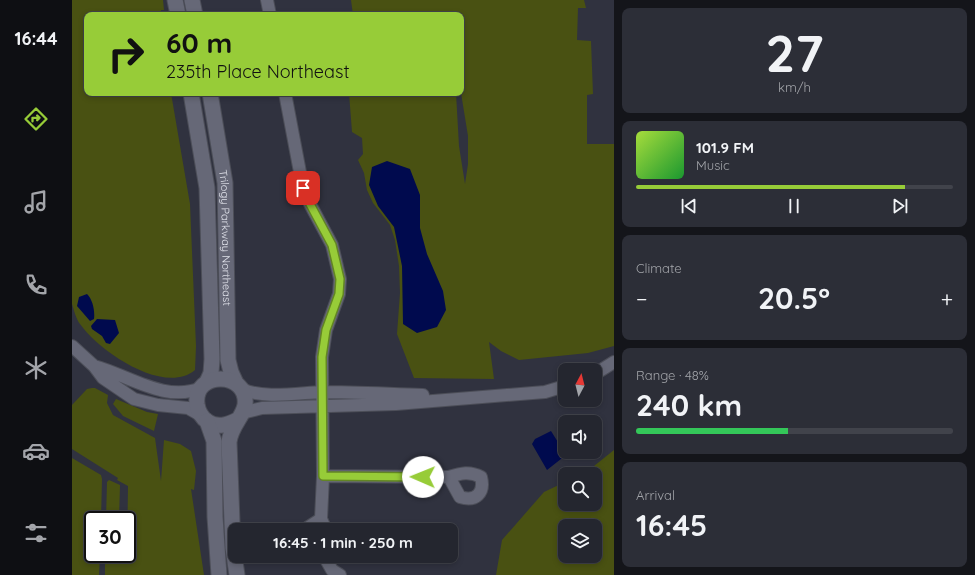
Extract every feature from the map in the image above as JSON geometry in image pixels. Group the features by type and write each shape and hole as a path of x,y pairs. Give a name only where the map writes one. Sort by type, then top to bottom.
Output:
{"street":[{"path":"175,0 177,12"},
{"path":"192,0 194,12"},
{"path":"267,0 269,12"},
{"name":"Trilogy Parkway Northeast","path":"192,96 203,158 209,230 212,359 211,373 204,385"},
{"name":"Trilogy Parkway Northeast","path":"210,96 225,183 228,360 231,372 239,386"},
{"path":"286,96 303,188 332,245 340,279 339,294 326,330 323,351 324,523"},
{"path":"72,346 94,366 103,378 134,399 158,405 188,408 204,419 222,426 239,416 262,408 323,407 480,397 545,392 558,388"},
{"path":"602,370 614,362"},
{"path":"94,366 174,393 191,392 221,378 229,379 247,392 261,394 323,392 480,397"},
{"path":"204,385 197,402 214,442 215,517 219,575"},
{"path":"237,575 233,548 229,447 230,433 239,416 244,397 239,386"},
{"path":"323,476 449,477"},
{"path":"328,563 332,570 340,575"}],"green space":[{"path":"72,0 163,0 164,10 161,10 161,12 84,12 84,96 172,96 190,204 196,346 195,370 182,377 167,378 150,374 133,367 117,357 89,335 76,317 72,304"},
{"path":"351,0 584,0 586,8 578,8 577,40 591,41 593,94 587,95 587,144 614,144 614,346 588,353 519,360 501,351 489,342 494,379 414,378 397,334 400,293 399,266 395,240 390,225 373,203 367,190 364,173 358,160 363,154 362,138 352,132 349,96 456,96 459,146 465,184 468,164 468,136 461,96 464,96 464,12 353,12"},
{"path":"95,388 108,395 107,403 113,415 155,438 161,481 164,440 180,444 191,451 196,471 194,490 191,489 204,575 105,575 105,563 136,563 136,511 128,511 128,486 72,449 72,405 87,389"},
{"path":"116,399 147,412 158,414 154,431 123,416 113,404"},
{"path":"614,450 614,575 496,575 502,540 544,492 558,485 558,511 602,511 602,467 593,467"},
{"path":"72,458 101,475 102,479 101,511 84,511 84,563 100,563 99,575 72,575"},
{"path":"109,480 120,485 119,511 106,511 107,482"}],"shaded area":[{"path":"387,161 410,169 420,195 420,228 427,254 443,291 446,310 437,327 417,333 403,324 402,266 394,227 378,206 369,185 372,167"},
{"path":"87,294 91,299 94,309 94,319 90,321 77,306 79,297"},
{"path":"97,319 115,320 119,333 110,344 106,343 102,336 92,329 91,326"},
{"path":"551,431 558,442 558,459 561,459 547,470 532,444 535,439"}],"route":[{"path":"303,188 332,245 337,261 340,279 339,294 326,330 322,357 323,476 423,477"}]}
